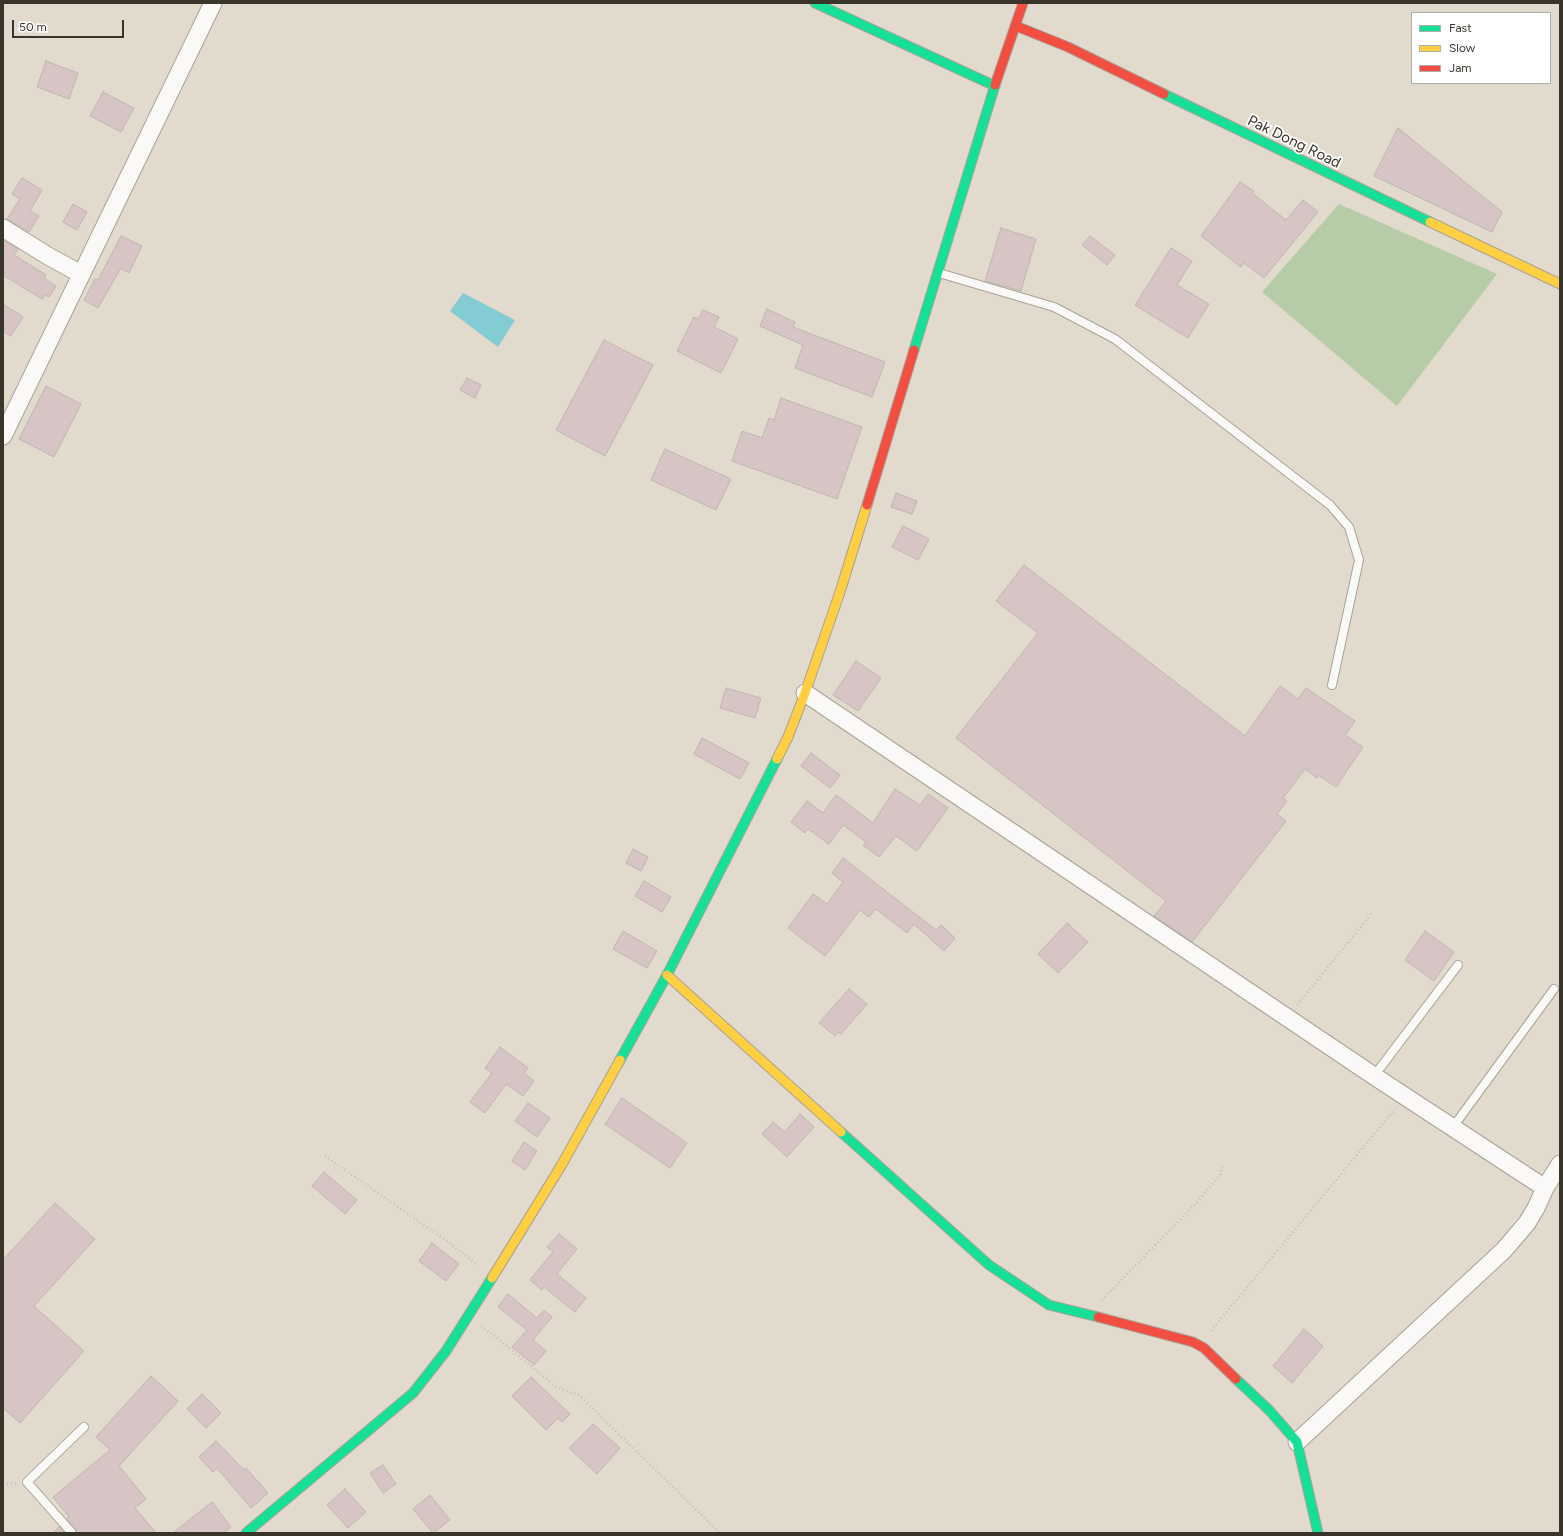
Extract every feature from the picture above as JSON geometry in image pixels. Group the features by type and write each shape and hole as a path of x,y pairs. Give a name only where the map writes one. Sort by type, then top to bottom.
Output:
{"street":[{"path":"3,436 213,3"},
{"path":"815,3 995,86"},
{"path":"246,1533 413,1393 446,1351 561,1166 667,975 788,737 840,592 995,86 1023,3"},
{"name":"Pak Dong Road","path":"1016,26 1068,48 1560,284"},
{"path":"3,228 48,256 82,274"},
{"path":"805,693 1287,1018 1545,1188"},
{"path":"667,975 989,1265 1049,1305 1194,1342 1204,1348 1264,1405 1297,1442 1318,1533"},
{"path":"1297,1442 1504,1250 1527,1223 1545,1188 1560,1164"}],"lane":[{"path":"938,273 1054,307 1115,339 1330,505 1349,527 1359,560 1332,685"},
{"path":"1374,1076 1458,965"},
{"path":"1453,1127 1554,989"},
{"path":"72,1533 27,1482 84,1427"}],"path":[{"path":"1287,1018 1371,914"},
{"path":"1194,1342 1210,1332 1405,1096"},
{"path":"326,1156 444,1239 493,1276"},
{"path":"1088,1314 1199,1200 1220,1175 1223,1164"},
{"path":"468,1316 501,1341 556,1387 580,1396 720,1533"}],"green space":[{"path":"1339,204 1497,274 1397,406 1262,292"}],"water":[{"path":"463,293 515,320 498,347 450,311"}],"building":[{"path":"46,61 78,73 69,99 37,87"},
{"path":"103,92 134,108 121,132 90,116"},
{"path":"1398,128 1502,212 1492,232 1374,176"},
{"path":"22,178 42,190 30,211 39,216 29,232 7,219 20,199 12,194"},
{"path":"1240,182 1254,191 1252,193 1286,220 1303,200 1318,212 1264,278 1244,263 1241,267 1201,236"},
{"path":"73,204 87,212 77,230 63,222"},
{"path":"1001,228 1036,239 1021,291 985,281"},
{"path":"121,236 142,246 129,273 121,268 98,308 84,300 95,279 98,280"},
{"path":"1090,236 1115,255 1107,265 1082,245"},
{"path":"3,240 18,249 14,255 46,275 44,278 56,286 49,297 45,295 42,299 3,275"},
{"path":"1171,248 1192,261 1177,285 1209,304 1188,338 1135,305"},
{"path":"3,304 23,317 11,336 3,331"},
{"path":"767,309 795,322 793,327 885,362 872,397 795,368 803,345 760,326"},
{"path":"703,310 719,317 714,327 738,339 721,373 677,351 694,317 698,319"},
{"path":"604,340 653,365 605,456 556,430"},
{"path":"467,378 481,385 475,398 460,390"},
{"path":"46,386 81,404 54,457 19,439"},
{"path":"781,398 862,427 837,499 732,461 742,431 762,438 769,418 774,420"},
{"path":"665,449 731,479 716,510 651,480"},
{"path":"896,493 917,501 912,514 891,507"},
{"path":"903,526 929,539 918,560 892,547"},
{"path":"1024,565 1245,736 1280,686 1298,699 1306,688 1355,721 1345,735 1363,747 1336,787 1318,775 1317,778 1305,769 1283,798 1287,801 1277,814 1286,821 1192,942 1154,916 1166,901 956,738 1038,633 996,601"},
{"path":"856,661 881,678 858,711 833,695"},
{"path":"726,688 761,698 755,718 720,708"},
{"path":"702,738 749,763 740,779 694,754"},
{"path":"811,753 840,775 830,788 801,766"},
{"path":"895,789 920,805 928,794 948,808 917,851 896,836 879,857 863,845 866,842 843,825 829,844 808,829 805,833 791,822 807,801 823,813 836,795 873,823"},
{"path":"633,849 648,857 641,871 626,863"},
{"path":"843,858 936,930 941,925 955,938 944,951 914,924 907,933 876,909 869,917 860,910 825,956 788,928 813,894 827,904 843,882 832,873"},
{"path":"644,881 671,897 662,912 635,896"},
{"path":"1067,923 1088,942 1058,973 1038,954"},
{"path":"623,931 657,951 647,968 613,949"},
{"path":"1425,931 1454,952 1434,981 1405,960"},
{"path":"849,989 867,1004 841,1034 838,1032 835,1036 819,1023"},
{"path":"500,1047 528,1068 524,1073 534,1081 523,1096 506,1084 485,1113 470,1102 492,1073 485,1068"},
{"path":"622,1098 687,1143 670,1168 605,1124"},
{"path":"528,1103 550,1118 537,1137 515,1121"},
{"path":"800,1114 814,1127 787,1157 762,1134 773,1122 785,1132"},
{"path":"524,1142 537,1151 525,1170 512,1161"},
{"path":"324,1172 357,1200 345,1214 312,1186"},
{"path":"55,1203 95,1239 34,1306 84,1351 20,1423 3,1408 3,1260"},
{"path":"559,1234 577,1249 557,1274 586,1298 575,1312 544,1287 542,1290 530,1280 553,1252 547,1247"},
{"path":"432,1243 459,1264 446,1281 419,1261"},
{"path":"508,1294 537,1318 544,1310 552,1317 533,1340 546,1351 534,1365 512,1347 527,1330 498,1307"},
{"path":"1304,1329 1323,1346 1292,1383 1273,1366"},
{"path":"151,1376 178,1401 119,1466 146,1499 135,1508 156,1533 77,1533 76,1529 67,1519 69,1517 53,1497 110,1450 96,1437"},
{"path":"531,1377 570,1414 562,1422 558,1418 546,1430 512,1396"},
{"path":"202,1394 221,1413 206,1428 187,1409"},
{"path":"593,1424 620,1448 597,1474 569,1448"},
{"path":"216,1441 244,1470 246,1468 268,1493 251,1508 217,1468 213,1472 199,1457"},
{"path":"383,1465 396,1484 383,1493 370,1473"},
{"path":"345,1489 366,1512 348,1528 327,1505"},
{"path":"430,1495 450,1520 433,1533 413,1509"},
{"path":"212,1502 231,1527 224,1533 173,1533"},
{"path":"59,1527 65,1533 53,1533"}],"traffic: fast":[{"path":"815,3 995,86"},
{"path":"914,350 995,85"},
{"path":"1164,94 1430,222"},
{"path":"620,1060 667,975 777,759"},
{"path":"841,1132 989,1265 1049,1305 1098,1317"},
{"path":"246,1533 413,1393 446,1351 492,1278"},
{"path":"1236,1379 1269,1410 1297,1442 1318,1533"}],"traffic: slow":[{"path":"1430,222 1560,284"},
{"path":"777,759 788,737 805,693 840,592 867,505"},
{"path":"667,975 841,1132"},
{"path":"492,1278 561,1166 620,1060"}],"traffic: jam":[{"path":"995,85 1023,3"},
{"path":"1016,26 1068,47 1164,94"},
{"path":"867,505 914,350"},
{"path":"1098,1317 1193,1342 1204,1348 1236,1379"}]}
